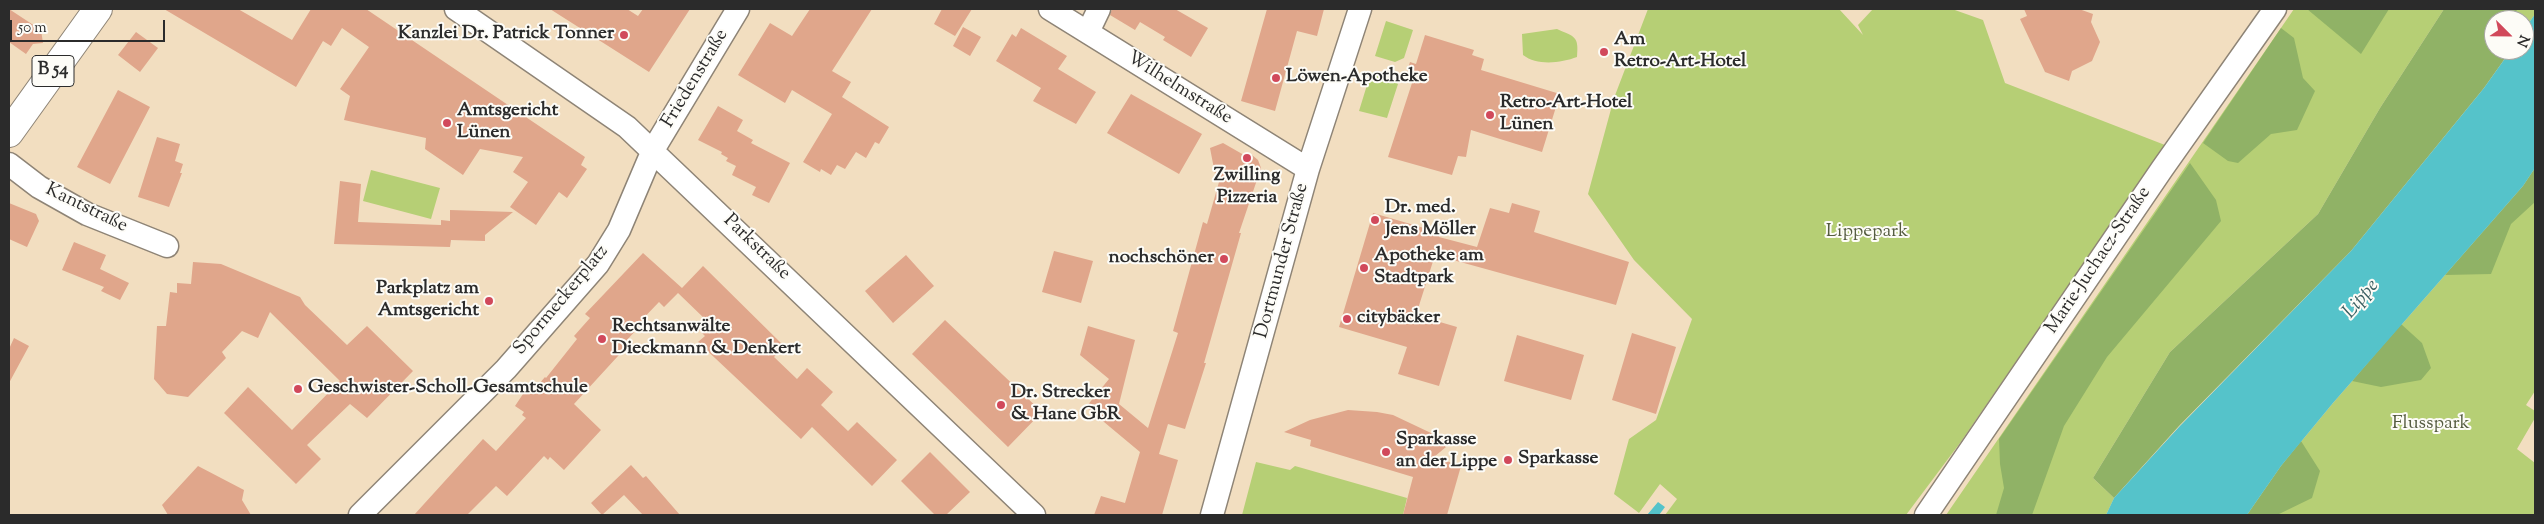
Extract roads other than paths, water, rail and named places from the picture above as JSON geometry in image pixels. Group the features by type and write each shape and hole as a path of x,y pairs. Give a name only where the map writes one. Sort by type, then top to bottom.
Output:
{"main road":[{"name":"B 54","path":"9,134 98,9"}],"street":[{"name":"Parkstraße","path":"456,9 627,127 1034,515"},
{"name":"Friedenstraße","path":"653,150 738,9"},
{"name":"Wilhelmstraße","path":"1050,9 1308,169"},
{"path":"1088,32 1099,9"},
{"name":"Dortmunder Straße","path":"1212,515 1308,169 1360,9"},
{"name":"Marie-Juchacz-Straße","path":"1926,515 2162,169 2275,9"},
{"name":"Spormeckerplatz","path":"360,515 506,369 598,264 619,230 653,150"},
{"name":"Kantstraße","path":"9,164 39,188 87,214 167,246"}],"water":[{"name":"Lippe","path":"2535,14 2535,168 2523,186 2333,403 2281,466 2247,515 2106,515 2114,498 2179,427 2351,251 2484,88 2504,60 2534,60"},
{"path":"1658,502 1665,507 1659,515 1647,515"}],"place":[{"name":"Kanzlei Dr. Patrick Tonner","path":"624,35"},
{"name":"Am Retro-Art-Hotel","path":"1604,52"},
{"name":"Löwen-Apotheke","path":"1276,78"},
{"name":"Retro-Art-Hotel Lünen","path":"1490,115"},
{"name":"Amtsgericht Lünen","path":"447,123"},
{"name":"Zwilling Pizzeria","path":"1247,158"},
{"name":"Dr. med. Jens Möller","path":"1375,220"},
{"name":"nochschöner","path":"1224,259"},
{"name":"Apotheke am Stadtpark","path":"1364,268"},
{"name":"Parkplatz am Amtsgericht","path":"489,301"},
{"name":"citybäcker","path":"1347,319"},
{"name":"Rechtsanwälte Dieckmann & Denkert","path":"602,339"},
{"name":"Geschwister-Scholl-Gesamtschule","path":"298,389"},
{"name":"Dr. Strecker & Hane GbR","path":"1001,405"},
{"name":"Sparkasse an der Lippe","path":"1386,452"},
{"name":"Sparkasse","path":"1508,460"}],"park label":[{"name":"Lippepark","path":"1867,233"},
{"name":"Flusspark","path":"2431,425"}]}
